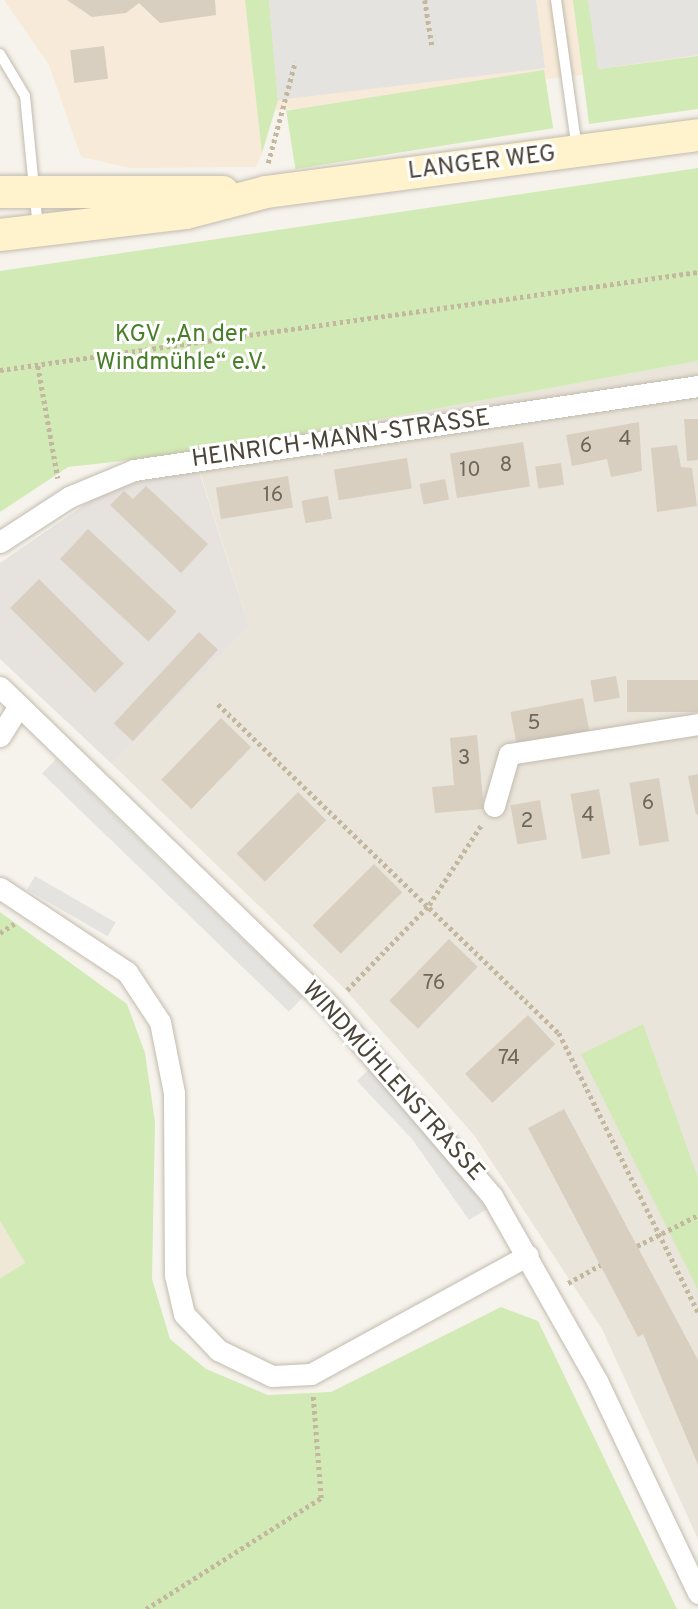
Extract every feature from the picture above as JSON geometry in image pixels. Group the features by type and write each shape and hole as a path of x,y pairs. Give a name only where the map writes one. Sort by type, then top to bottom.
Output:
{"main road":[{"name":"LANGER WEG","path":"0,192 266,183 577,151 698,135"},
{"name":"LANGER WEG","path":"0,235 186,213 266,183"}],"street":[{"name":"HEINRICH-MANN-STRASSE","path":"0,542 69,498 134,470 698,386"},
{"name":"WINDMÜHLENSTRASSE","path":"0,687 330,1007 435,1123 528,1255 698,1593"},
{"path":"0,736 19,706"},
{"path":"494,806 509,754 698,724"},
{"path":"0,888 127,972 160,1022 174,1093 175,1275 184,1314 218,1350 272,1376 311,1374 528,1255"}],"lane":[{"path":"556,0 577,151"},
{"path":"0,54 25,96 38,232"}],"path":[{"path":"425,0 432,45"},
{"path":"266,183 295,62"},
{"path":"0,370 698,272"},
{"path":"38,366 55,475"},
{"path":"218,704 559,1033 698,1311"},
{"path":"330,1007 429,905 494,806"},
{"path":"637,1246 698,1215"},
{"path":"549,1294 600,1265"},
{"path":"146,1609 321,1497 311,1374"}],"shaded area":[{"path":"4,0 698,0 698,59 342,107 258,111 262,153 256,167 131,168 81,157 49,65"},
{"path":"269,0 536,0 545,68 278,100"},
{"path":"588,0 698,0 698,55 598,69"},
{"path":"698,361 698,1539 602,1329 474,1135 342,986 112,764 249,627 194,453"},
{"path":"199,471 249,627 112,764 0,659 0,563 112,486"},
{"path":"56,759 303,997 289,1012 42,773"},
{"path":"35,876 116,922 108,936 27,890"},
{"path":"371,1067 424,1124 487,1209 469,1220 412,1139 357,1081"},
{"path":"0,1221 25,1263 0,1278"}],"green space":[{"path":"245,0 269,0 278,100 262,153"},
{"path":"573,0 588,0 599,69 698,56 698,109 589,124"},
{"path":"544,70 553,128 295,169 286,111"},
{"name":"KGV „An der Windmühle“ e.V.","path":"698,168 698,361 194,453 68,467 0,512 0,271"},
{"path":"0,912 127,1004 145,1053 155,1122 152,1279 170,1339 206,1369 268,1395 331,1392 501,1307 538,1321 677,1609 0,1609 0,1278 25,1263 0,1221"},
{"path":"643,1024 698,1178 698,1290 581,1054"}],"building":[{"path":"67,0 215,0 216,15 160,23 139,3 126,13 92,17"},
{"path":"104,46 108,79 74,83 70,50"},
{"path":"684,419 698,419 698,460 687,461"},
{"path":"639,422 642,471 611,477 607,459 572,466 566,435"},
{"path":"523,442 530,486 457,498 450,454"},
{"path":"677,445 681,467 692,468 697,506 657,512 651,448"},
{"path":"407,458 412,489 339,500 334,470"},
{"path":"561,463 564,485 538,488 535,467"},
{"path":"288,476 293,508 221,519 216,487"},
{"path":"445,479 449,500 423,505 419,484"},
{"path":"146,486 208,544 181,573 110,505 124,491 133,499"},
{"path":"328,496 332,519 305,523 301,501"},
{"path":"88,529 176,612 149,642 60,559"},
{"path":"39,579 124,664 95,693 10,608"},
{"path":"199,632 218,650 133,741 114,723"},
{"path":"616,676 620,698 594,702 590,681"},
{"path":"627,680 698,680 698,712 627,712"},
{"path":"583,698 589,730 517,745 510,712"},
{"path":"221,718 251,747 191,809 161,780"},
{"path":"477,735 484,809 435,813 432,787 454,785 450,738"},
{"path":"698,774 698,814 696,815 688,776"},
{"path":"659,778 669,841 639,846 629,783"},
{"path":"599,789 610,854 582,859 570,794"},
{"path":"298,792 326,820 265,882 236,854"},
{"path":"540,800 547,839 517,845 510,805"},
{"path":"374,864 402,892 341,954 312,926"},
{"path":"449,939 478,967 418,1029 389,1001"},
{"path":"528,1015 555,1044 492,1103 465,1074"},
{"path":"564,1109 698,1360 698,1465 643,1334 638,1337 528,1128"}]}
